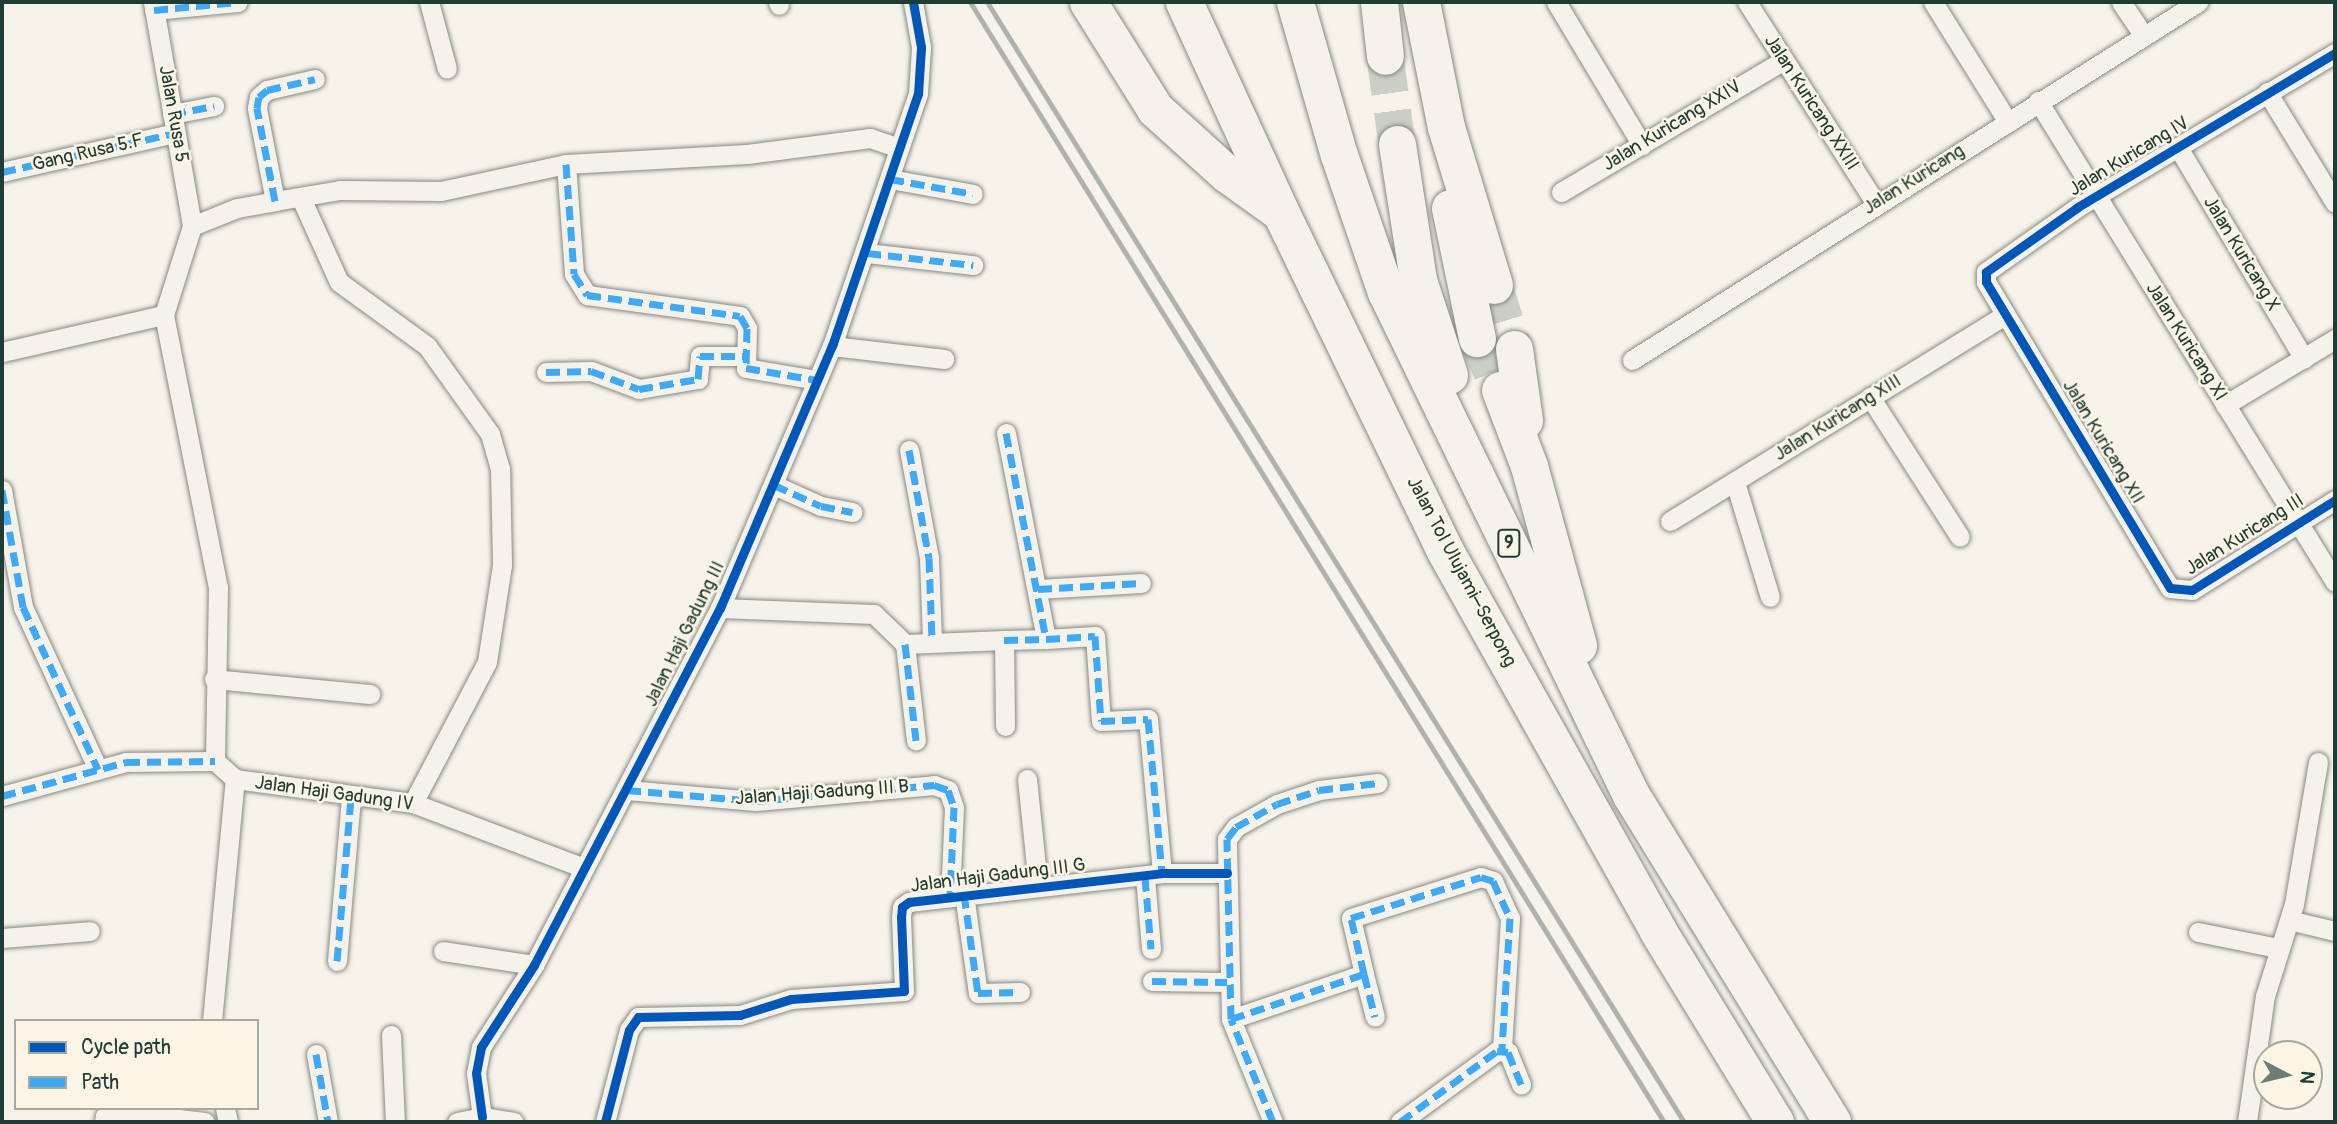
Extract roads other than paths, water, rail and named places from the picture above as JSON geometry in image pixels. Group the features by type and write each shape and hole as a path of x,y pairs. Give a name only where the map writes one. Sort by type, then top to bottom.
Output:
{"highway":[{"path":"1088,2 1155,109 1227,174 1281,213"},
{"name":"Jalan Tol Ulujami–Serpong","path":"1184,2 1281,213 1444,549 1658,932 1774,1122"},
{"name":"9","path":"1295,2 1339,155 1387,292 1631,795 1832,1122"},
{"path":"1379,2 1385,56"},
{"path":"1421,2 1446,127 1494,285"},
{"path":"1446,127 1451,222 1478,338"},
{"path":"1397,144 1418,279 1441,356 1500,491 1577,641"},
{"path":"1514,349 1529,466"},
{"path":"1500,390 1529,466 1577,641 1631,795"}],"street":[{"path":"154,6 239,2"},
{"path":"429,2 447,69"},
{"name":"Jalan Haji Gadung III","path":"482,1117 476,1073 481,1047 534,965 720,608 832,346 867,253 918,94 921,47 913,2"},
{"path":"1556,2 1642,145"},
{"name":"Jalan Kuricang XXIII","path":"1747,2 1875,204"},
{"path":"1933,2 2008,122"},
{"path":"2121,2 2144,36"},
{"name":"Jalan Kuricang","path":"1632,360 2198,2"},
{"name":"Jalan Rusa 5","path":"154,6 192,226"},
{"name":"Jalan Kuricang IV","path":"2005,315 1986,282 1989,268 2097,197 2179,149 2267,92 2335,55"},
{"name":"Jalan Kuricang XXIV","path":"1561,192 1784,60"},
{"path":"275,201 257,108 259,97 267,90 315,79"},
{"path":"2267,92 2335,203"},
{"name":"Jalan Kuricang XI","path":"2038,101 2335,582"},
{"name":"Gang Rusa 5.F","path":"2,172 173,124 214,106"},
{"path":"2,796 126,762 215,761 214,679 218,587 164,315 192,226 237,208 340,190 441,191 566,164 747,154 870,138 899,148"},
{"name":"Jalan Kuricang X","path":"2179,149 2304,359"},
{"path":"566,164 578,286 598,300 740,316 747,323 744,366 751,370 817,380"},
{"path":"890,179 973,194"},
{"path":"301,198 339,282 427,346 490,434 500,468 502,565 486,662 413,803"},
{"path":"867,253 973,265"},
{"path":"2,352 164,315"},
{"name":"Jalan Kuricang XIII","path":"1670,521 2005,315"},
{"name":"Jalan Kuricang XII","path":"2005,315 2170,587"},
{"path":"2225,405 2335,339"},
{"path":"832,346 944,359"},
{"path":"547,372 591,371 639,389 698,379 701,356 745,356"},
{"path":"1870,397 1960,537"},
{"path":"1006,433 1046,639"},
{"path":"909,450 929,558 932,641"},
{"path":"1735,482 1770,597"},
{"path":"774,485 821,506 852,512"},
{"path":"2,490 23,607 98,769"},
{"name":"Jalan Kuricang III","path":"2170,587 2192,590 2335,500"},
{"path":"1038,589 1141,583"},
{"path":"720,608 874,614 905,644 916,740"},
{"path":"905,644 1096,636 1101,721 1148,719 1153,875 1150,948"},
{"path":"1000,640 1005,726"},
{"path":"214,679 370,694"},
{"name":"Jalan Haji Gadung IV","path":"215,761 235,779 351,797 413,803 584,867"},
{"path":"2247,1122 2264,996 2289,920 2318,762"},
{"path":"212,1019 235,779"},
{"path":"1027,779 1038,885"},
{"path":"1273,1122 1231,1019 1227,982 1227,839 1236,827 1277,804 1319,790 1378,783"},
{"name":"Jalan Haji Gadung III B","path":"627,790 737,801 934,785 948,790 954,807 957,895"},
{"path":"337,961 351,797"},
{"name":"Jalan Haji Gadung III G","path":"605,1122 629,1030 638,1017 740,1015 791,999 904,991 902,907 957,895 1038,885 1153,875 1227,873"},
{"path":"1374,1017 1351,918 1482,877 1493,881 1510,918 1512,933 1502,1050"},
{"path":"957,895 978,993 1020,992"},
{"path":"2289,920 2335,931"},
{"path":"2,938 90,931"},
{"path":"2198,932 2278,948"},
{"path":"443,951 534,965"},
{"path":"1231,1019 1364,974"},
{"path":"1152,981 1227,982"},
{"path":"391,1035 395,1122"},
{"path":"1502,1050 1508,1052 1521,1084"},
{"path":"1399,1122 1502,1050"},
{"path":"316,1054 328,1122"},
{"path":"104,1122 105,1116 118,1112 204,1122"},
{"path":"457,1122 482,1117 514,1122"}],"tunnel":[{"path":"1385,56 1397,144"},
{"path":"1494,285 1514,349"},
{"path":"1477,338 1500,390"}],"railway":[{"path":"970,2 1664,1122"},
{"path":"987,2 1684,1122"}]}
